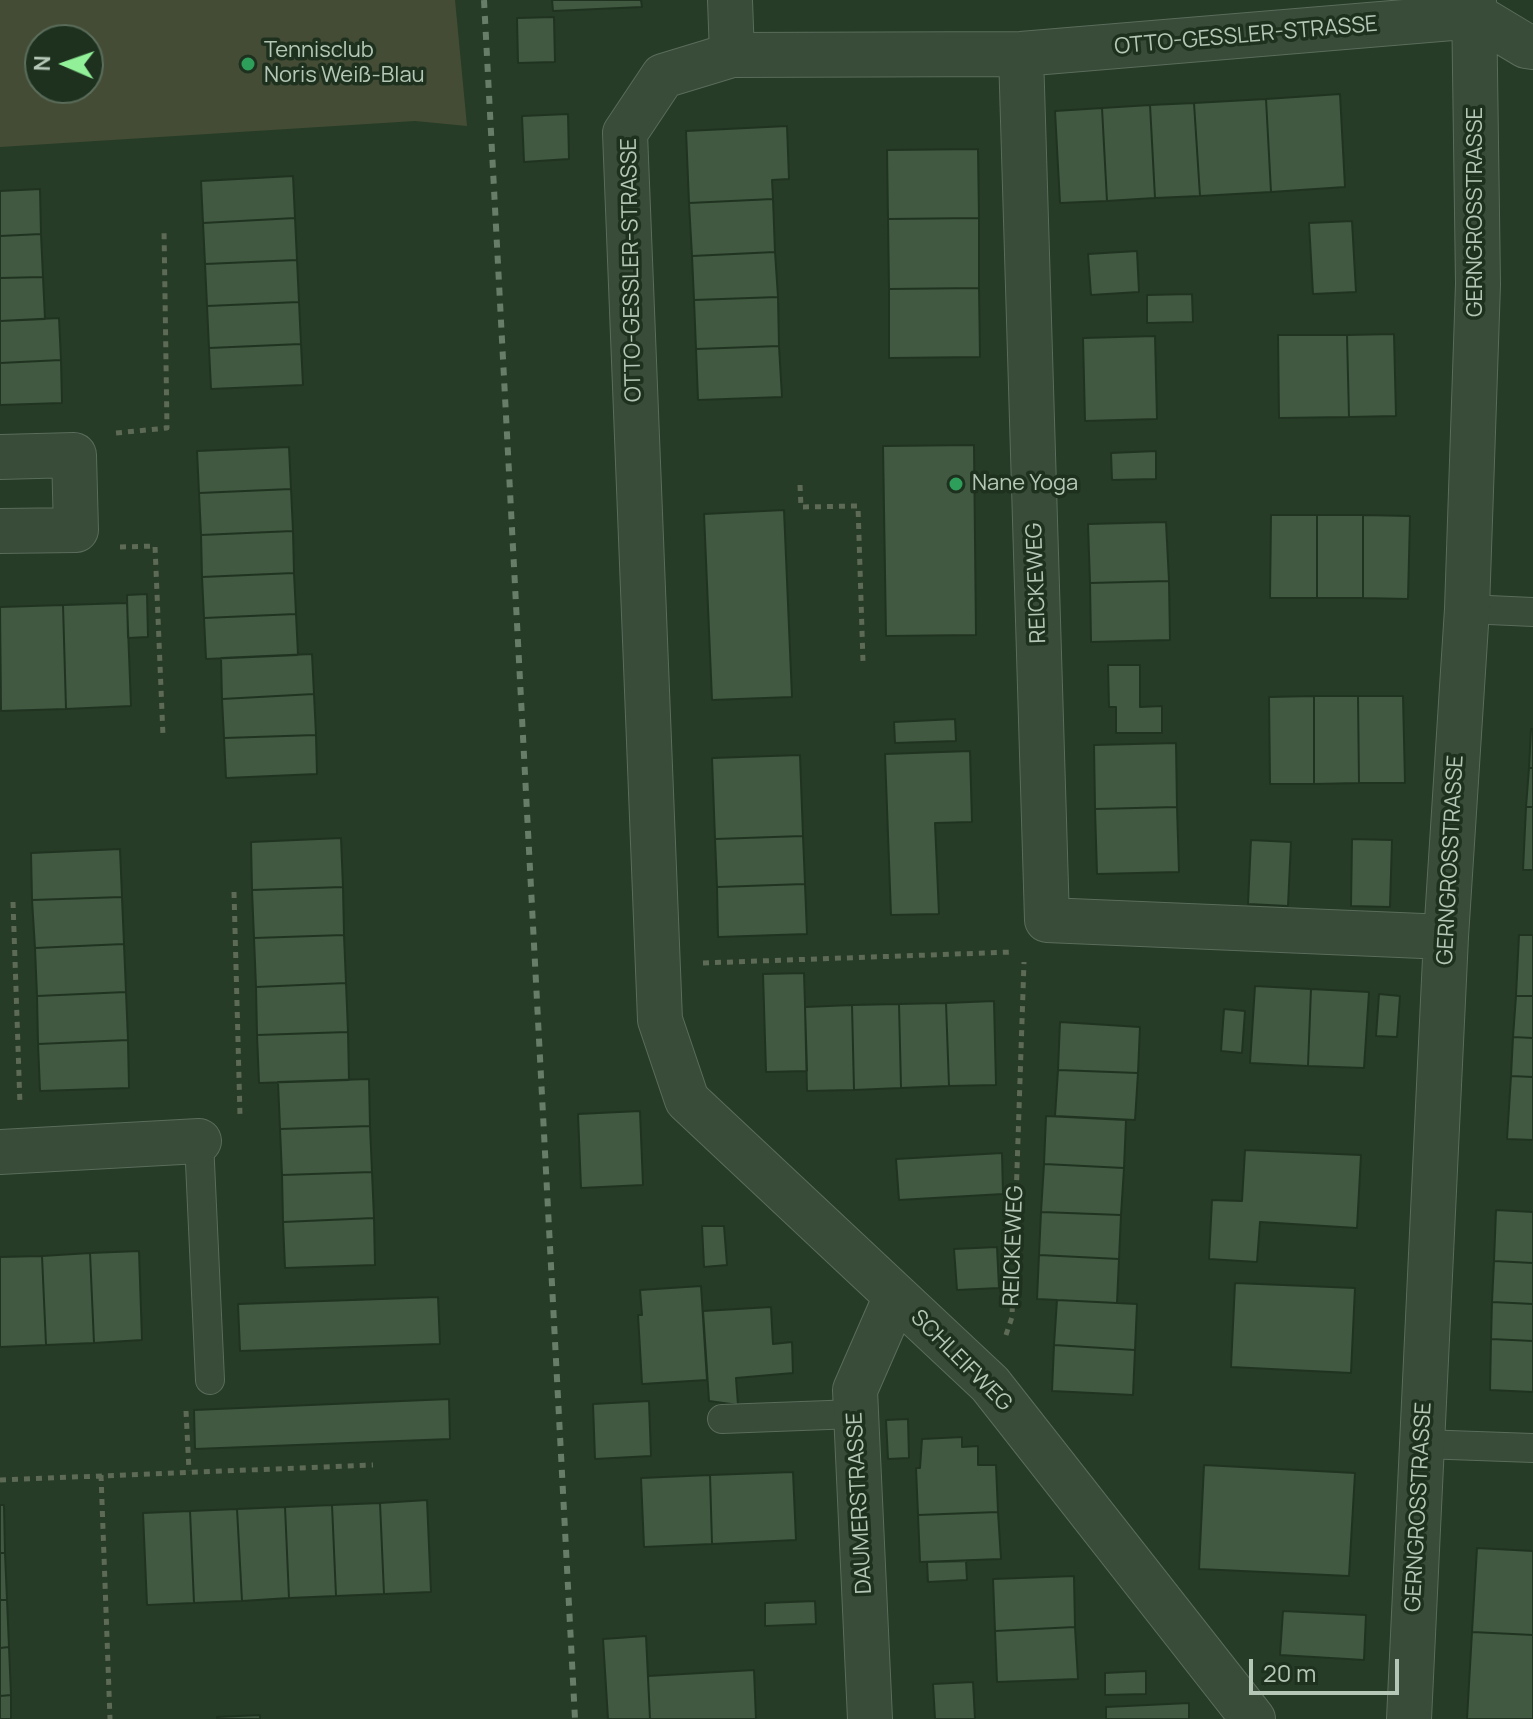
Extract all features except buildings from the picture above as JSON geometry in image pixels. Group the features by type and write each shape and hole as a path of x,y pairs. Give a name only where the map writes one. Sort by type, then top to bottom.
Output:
{"street":[{"path":"730,0 732,55"},
{"path":"1475,8 1526,46 1533,47"},
{"name":"OTTO-GESSLER-STRASSE","path":"660,1020 625,133 663,76 732,55 1021,54 1475,8"},
{"name":"GERNGROSSTRASSE","path":"1409,1719 1446,937 1467,609 1478,284 1475,8"},
{"name":"REICKEWEG","path":"1021,54 1047,920 1446,937"},
{"path":"0,457 74,455 76,530 0,531"},
{"name":"SCHLEIFWEG","path":"660,1020 687,1100 990,1384 1253,1719"},
{"path":"11,1152 199,1141"},
{"name":"DAUMERSTRASSE","path":"870,1719 855,1390 896,1296"}],"lane":[{"path":"1467,609 1533,612"},
{"path":"199,1141 210,1380"},
{"path":"722,1419 855,1414"},
{"path":"1422,1444 1533,1448"}],"path":[{"path":"74,455 101,434 167,428 164,229"},
{"path":"800,485 801,507 858,506 863,662"},
{"path":"76,530 105,548 155,546 163,736"},
{"path":"199,1141 240,1138 234,892"},
{"path":"11,1152 13,902"},
{"name":"REICKEWEG","path":"658,964 1024,951 1012,1317 990,1384"},
{"path":"189,1471 186,1403 210,1380"},
{"path":"0,1480 373,1465"},
{"path":"101,1475 110,1719"}],"green space":[{"name":"Tennisclub Noris Weiß-Blau","path":"0,0 455,0 467,126 415,121 0,147"}],"railway":[{"path":"484,0 575,1719"}],"place":[{"name":"Tennisclub Noris Weiß-Blau","path":"248,64"},
{"name":"Nane Yoga","path":"956,484"}]}
